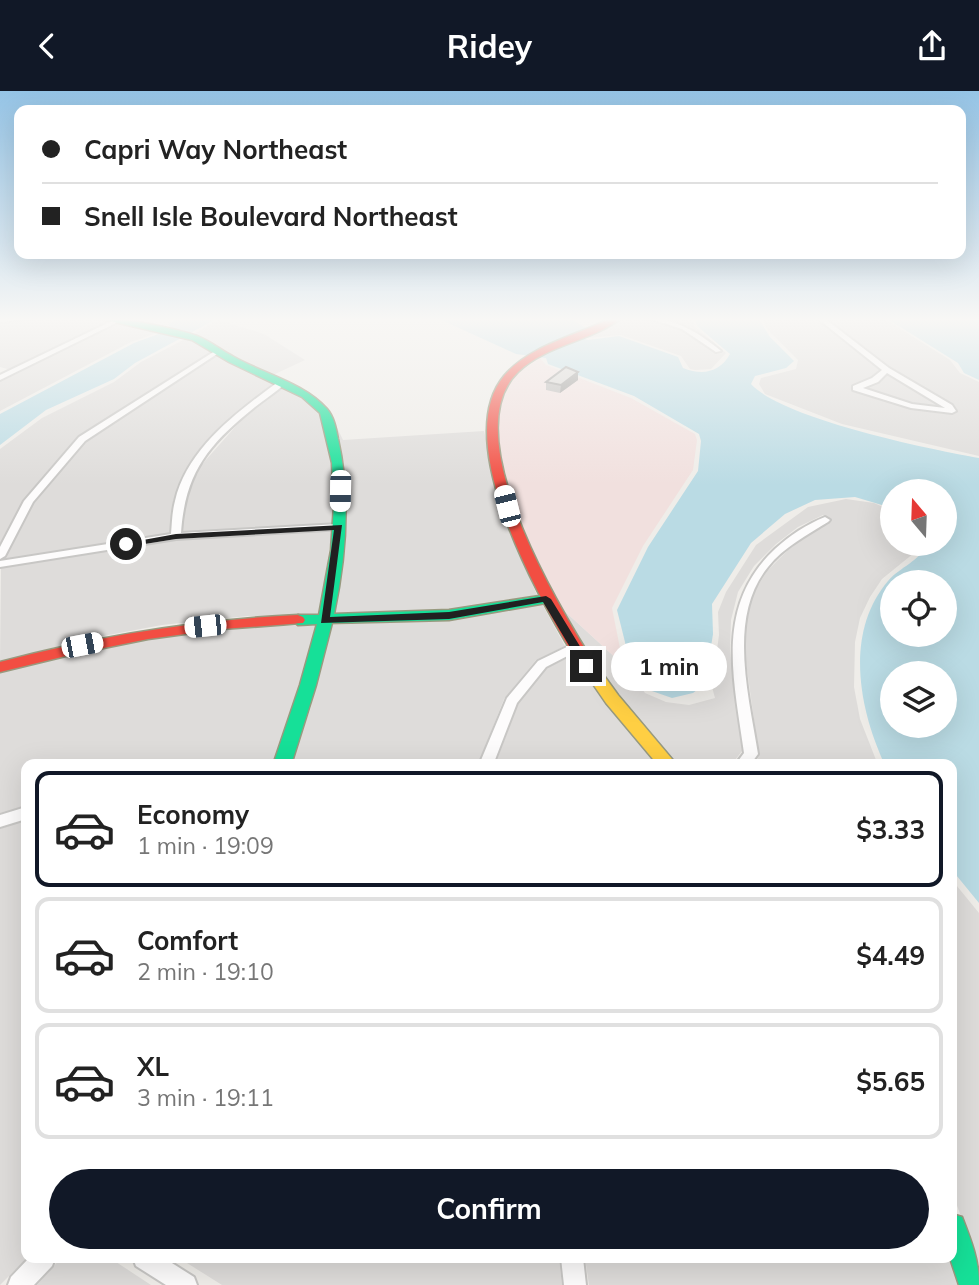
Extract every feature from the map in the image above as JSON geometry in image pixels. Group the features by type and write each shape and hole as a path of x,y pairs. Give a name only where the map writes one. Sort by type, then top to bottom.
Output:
{"street":[{"path":"0,556 29,501 82,439 184,374"},
{"path":"261,374 303,394 324,412 333,434 340,491 339,527 325,621 303,706 284,759"},
{"path":"511,374 501,387 489,431 515,530 546,599 573,648 626,719 663,759"},
{"path":"882,374 875,380 857,387 858,390 911,406 952,411 892,374"},
{"path":"176,537 180,497 191,471 248,407 281,384"},
{"path":"747,759 751,754 737,654 738,621 745,595 760,569 782,547 804,530 825,520"},
{"path":"0,564 176,537 339,527"},
{"path":"0,667 82,645 161,630 248,621 325,621 449,615 546,599"},
{"path":"488,759 511,701 542,663 573,648"},
{"path":"0,821 21,815"},
{"path":"957,1241 973,1285"},
{"path":"19,1285 39,1263"},
{"path":"152,1263 186,1285"},
{"path":"573,1263 575,1285"}],"shaded area":[{"path":"13,374 71,374 0,411 0,380"},
{"path":"125,374 180,374 78,439 23,501 0,544 0,449 42,418"},
{"path":"190,374 254,374 275,384 244,407 186,470 174,498 170,534 4,560 34,501 87,440"},
{"path":"269,374 276,374 273,375 308,392 329,411 306,392"},
{"path":"517,374 568,374 631,398 695,434 697,440 693,470 643,546 612,608 622,658 630,671 559,606 528,547 512,500 495,431 499,405 511,378"},
{"path":"778,374 876,374 852,385 854,390 911,408 945,414 958,412 897,374 962,374 979,382 979,456 842,424 765,394 759,384 761,378"},
{"path":"888,374 947,409 912,404 861,388 880,382"},
{"path":"281,387 299,395 319,413 328,434 334,491 333,523 182,532 185,497 196,471 252,408"},
{"path":"329,411 343,440 484,431 509,530 537,595 447,611 332,616 345,529 345,491 338,434"},
{"path":"846,499 880,506 880,557 909,557 893,570 880,570 880,582 860,618 855,642 854,687 860,719 876,759 757,759 745,655 745,623 751,597 767,571 788,550 809,533 832,521 823,515 798,527 776,544 754,566 738,592 731,620 730,652 742,751 736,759 671,759 632,716 582,651 559,606 630,671 645,693 666,702 689,705 715,698 712,687 719,635 718,612 726,592 756,545 808,507"},
{"path":"332,531 319,616 248,616 162,625 82,640 0,662 1,567 175,540"},
{"path":"542,604 565,646 536,660 504,699 480,759 292,759 311,707 330,625 449,620"},
{"path":"247,626 317,626 296,705 276,759 21,759 21,807 0,814 0,672 81,650 160,635"},
{"path":"571,656 653,759 497,759 518,704 547,668"},
{"path":"21,822 22,1263 0,1285 0,829"},
{"path":"957,886 979,913 979,1265 957,1206"},
{"path":"57,1263 118,1263 151,1285 37,1285"},
{"path":"187,1263 560,1263 562,1285 222,1285"},
{"path":"586,1263 952,1263 960,1285 589,1285"}],"water":[{"path":"76,374 121,374 46,410 0,445 0,414"},
{"path":"574,374 764,374 755,376 751,384 768,397 793,409 858,431 979,458 979,903 957,876 957,759 883,759 868,720 860,671 865,624 880,593 880,647 957,647 957,570 901,570 917,557 957,557 957,479 880,479 880,504 855,497 815,500 785,514 751,543 712,604 713,634 705,684 693,693 672,698 649,690 629,658 617,610 648,547 698,471 701,441 699,434 634,396"},
{"path":"966,374 979,374 979,380"}],"building":[{"path":"557,374 576,374 561,385 546,382"}],"traffic: fast":[{"path":"261,374 305,395 324,412 338,463 338,550 331,595 321,641 284,759"},
{"path":"298,620 449,615 546,599"},
{"path":"957,1241 973,1285"}],"traffic: slow":[{"path":"581,655 612,699 663,759"}],"traffic: jam":[{"path":"511,374 506,379 494,406 492,439 499,478 529,559 547,597 581,655"},
{"path":"0,667 111,641 185,629 298,620"}],"route":[{"path":"126,544 176,537 339,527 325,621 449,615 546,599 586,666"}]}
